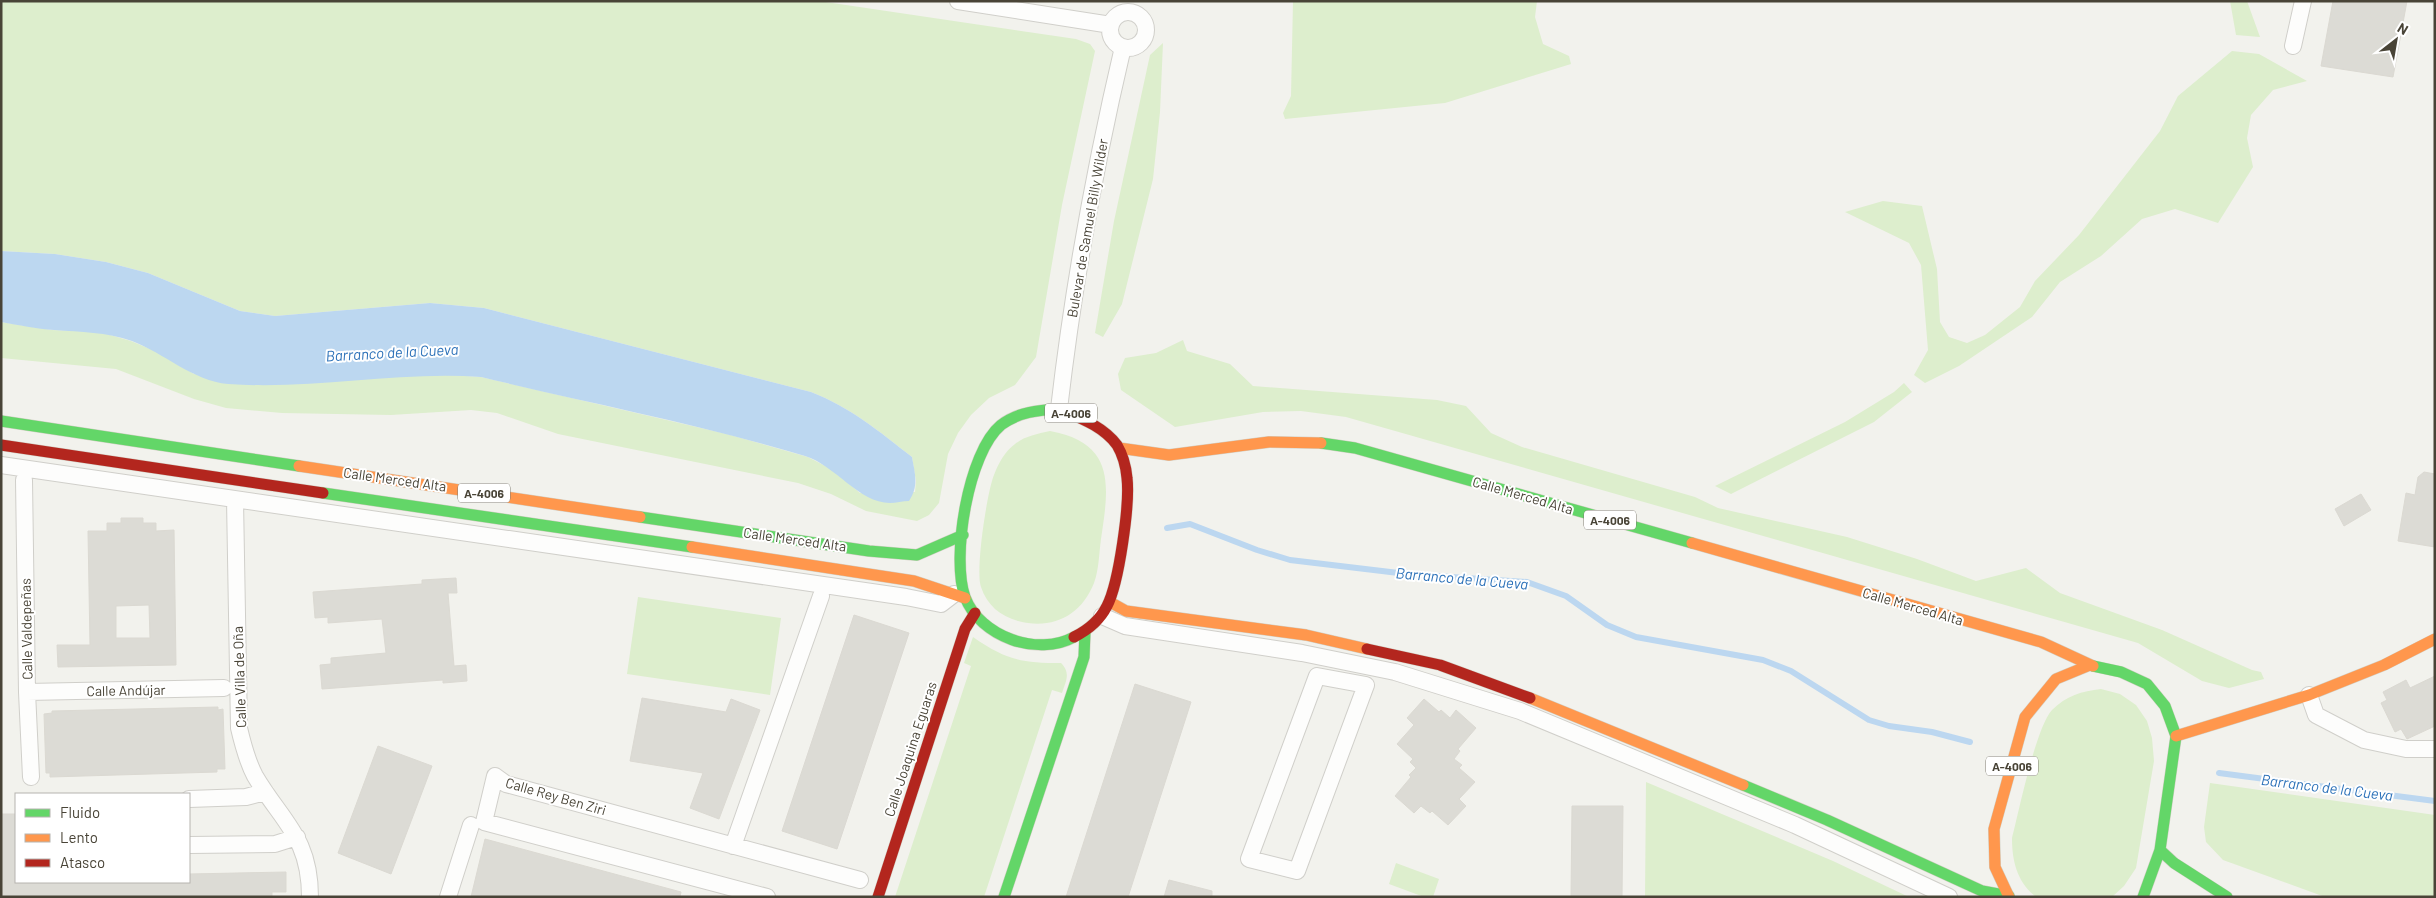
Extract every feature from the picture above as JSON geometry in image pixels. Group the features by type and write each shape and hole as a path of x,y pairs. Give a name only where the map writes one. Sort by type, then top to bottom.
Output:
{"main road":[{"name":"A-4006","path":"1058,409 1083,418 1104,431 1119,448 1128,473 1129,499 1110,602 1102,616 1085,632 1057,644 1032,646 1010,640 990,628 960,596 958,565 974,468 989,438 1007,421 1030,411 1058,409"},
{"name":"Calle Merced Alta","path":"1,421 917,556 963,535"},
{"name":"Calle Merced Alta","path":"1119,448 1144,453 1170,454 1270,442 1308,441 1355,448 2014,634 2041,642 2090,665"},
{"name":"Calle Merced Alta","path":"1,444 853,571 914,581 960,596"},
{"name":"A-4006","path":"1110,602 1126,611 1306,635 1440,665 1559,709 1818,816 1982,891 2009,896"},
{"name":"Calle Joaquina Eguaras","path":"878,897 962,638 975,614"},
{"path":"1004,897 1084,657 1085,632"},
{"path":"2176,736 2309,695 2384,664 2435,639"},
{"name":"A-4006","path":"2009,896 1995,867 1994,829 2025,717 2056,680 2090,665 2120,672 2147,684 2166,706 2176,736 2160,850 2143,897"},
{"path":"2160,850 2174,863 2227,897"}],"street":[{"path":"958,1 1111,26"},
{"path":"2293,46 2303,1"},
{"path":"1133,7 1142,18 1146,34 1140,44 1129,48 1123,47 1112,37 1111,26 1120,14 1133,7"},
{"name":"Bulevar de Samuel Billy Wilder","path":"1058,409 1067,340 1090,200 1123,47"},
{"path":"1,465 466,532 941,604 960,596"},
{"name":"Calle Valdepeñas","path":"24,480 27,692 32,778"},
{"name":"Calle Villa de Oña","path":"235,500 239,728 245,755 265,792 297,837 310,871 310,897"},
{"path":"733,846 821,596"},
{"path":"1102,616 1125,626 1302,653 1394,672 1520,711 1795,825 1949,897"},
{"path":"1317,676 1366,685 1297,871 1249,859 1317,676"},
{"name":"Calle Andújar","path":"27,692 224,688"},
{"path":"2309,695 2316,715 2364,740 2406,750 2435,750"},
{"name":"Calle Rey Ben Ziri","path":"767,897 484,822 495,776 506,784 860,880"},
{"path":"190,799 246,797 265,792"},
{"path":"448,897 471,825"},
{"path":"190,845 276,844 297,837"}],"green space":[{"path":"1,1 819,1 1076,39 1090,44 1095,51 1062,205 1036,357 1015,385 989,398 971,415 958,433 948,454 939,503 929,515 917,521 866,511 831,494 798,483 558,434 497,413 471,410 391,415 282,413 226,408 194,399 116,369 1,358 1,322 52,330 100,332 131,341 160,353 194,374 452,375 481,377 727,434 808,457 833,470 860,493 915,492 916,481 912,457 852,413 811,392 484,308 430,303 275,316 240,311 148,273 106,262 55,254 1,251"},
{"path":"1293,1 1537,1 1535,17 1543,44 1569,56 1571,64 1445,103 1285,119 1283,113 1291,96"},
{"path":"2230,1 2247,1 2260,37 2236,35"},
{"path":"1163,43 1160,112 1153,179 1122,304 1103,337 1095,333 1114,221 1150,55"},
{"path":"2232,51 2259,54 2307,81 2273,90 2251,115 2247,138 2253,167 2218,223 2175,209 2142,219 2101,256 2060,282 2032,317 1959,366 1925,383 1914,375 1928,350 1921,265 1909,243 1845,212 1883,201 1922,206 1937,269 1940,322 1949,337 1967,343 1985,335 2020,307 2035,281 2079,235 2160,131 2178,96"},
{"path":"1183,340 1187,351 1230,364 1253,386 1437,400 1466,406 1491,433 1522,447 1695,497 1718,508 1847,537 1917,559 1976,581 2026,568 2060,593 2162,630 2252,670 2261,672 2264,679 2229,688 2202,681 2138,643 1346,417 1301,411 1263,412 1175,427 1121,390 1118,374 1125,358 1156,353"},
{"path":"1904,383 1912,392 1874,422 1731,494 1715,486 1845,422 1894,392"},
{"path":"1050,431 1071,437 1087,445 1097,456 1103,470 1106,485 1106,501 1097,573 1094,583 1081,604 1073,612 1054,622 1042,624 1018,621 1005,616 995,609 981,587 980,565 988,497 1000,462 1008,450 1019,441"},
{"path":"638,597 781,618 770,695 627,674"},
{"path":"973,637 995,651 1015,659 1061,663 1066,670 1066,681 1062,693 1052,690 984,897 895,897 971,666 964,663"},
{"path":"2101,689 2120,694 2136,705 2147,721 2152,738 2154,761 2136,868 2124,886 2112,897 2036,897 2020,878 2013,855 2012,838 2034,751 2046,719 2052,710 2063,701 2075,695"},
{"path":"1646,782 1833,861 1909,897 1645,897"},
{"path":"2210,783 2435,815 2435,897 2325,897 2223,860 2206,842 2204,827"},
{"path":"1396,863 1439,879 1433,897 1424,897 1389,884"}],"water":[{"path":"1,251 55,254 106,262 148,273 240,311 275,316 430,303 484,308 811,392 852,413 912,457 915,480 914,490 909,501 890,503 879,501 857,491 827,467 805,456 684,424 481,377 418,376 292,385 215,382 191,372 144,346 122,338 93,333 41,329 1,322"}],"building":[{"path":"2333,1 2407,1 2393,77 2321,66"},
{"path":"2424,472 2435,474 2435,547 2398,541 2406,493 2415,495 2418,477"},
{"path":"2361,494 2371,510 2344,526 2335,509"},
{"path":"121,518 143,518 143,523 156,523 156,531 174,530 176,665 58,667 57,645 90,645 88,531 107,531 107,523 121,523","holes":["149,605 150,638 116,638 116,606"]},
{"path":"456,578 457,593 448,593 454,666 466,665 467,681 443,683 443,680 322,689 320,665 331,664 331,658 386,653 382,619 328,623 328,617 315,618 313,592 422,584 422,580"},
{"path":"854,615 909,633 837,849 782,831"},
{"path":"2435,676 2435,726 2407,739 2401,729 2395,732 2381,703 2387,700 2383,692 2406,680 2410,688"},
{"path":"1135,684 1191,702 1128,897 1066,897"},
{"path":"642,698 726,712 731,699 760,710 719,819 690,808 703,773 630,761"},
{"path":"1424,699 1439,712 1441,710 1450,718 1456,710 1476,728 1458,749 1460,751 1454,759 1462,765 1459,768 1475,782 1459,799 1466,806 1448,825 1432,811 1430,813 1421,806 1414,813 1395,796 1416,768 1410,762 1413,759 1397,744 1414,725 1407,718"},
{"path":"218,707 218,710 223,709 225,769 217,769 217,772 50,777 50,773 46,773 44,714 52,713 52,711"},
{"path":"378,746 432,766 391,874 338,853"},
{"path":"1572,806 1623,806 1622,897 1571,897"},
{"path":"1,814 15,814 15,883 190,883 190,874 286,872 286,892 272,892 272,897 1,897"},
{"path":"485,839 681,892 680,897 471,897"},
{"path":"1169,880 1212,891 1212,897 1164,897"}],"waterway":[{"name":"Barranco de la Cueva","path":"1167,528 1190,524 1257,550 1290,560 1407,574 1527,582 1566,596 1607,625 1636,637 1763,660 1791,671 1869,720 1889,726 1932,732 1970,742"},
{"name":"Barranco de la Cueva","path":"2219,773 2435,801"}],"traffic: fast":[{"path":"1059,409 1036,411 1014,417 1001,425 989,439 979,458 965,506 960,557 961,580 965,597 973,611 983,623 997,633 1012,640 1044,645 1060,643 1074,637"},
{"path":"1,421 299,466"},
{"path":"1321,443 1355,448 1692,543"},
{"path":"323,493 692,547"},
{"path":"640,517 869,551 917,555 963,535"},
{"path":"1004,897 1084,657 1085,632"},
{"path":"2093,666 2121,672 2147,684 2165,706 2176,736 2160,850 2143,897"},
{"path":"1743,785 1827,820 1982,891 2009,896"},
{"path":"2160,850 2174,863 2227,897"}],"traffic: slow":[{"path":"1119,448 1169,455 1269,442 1321,443"},
{"path":"299,466 640,517"},
{"path":"1692,543 2041,642 2093,666"},
{"path":"692,547 914,581 965,598"},
{"path":"1110,602 1126,611 1306,635 1367,649"},
{"path":"2176,736 2309,695 2384,665 2435,639"},
{"path":"2009,897 1995,867 1994,829 2025,717 2056,679 2090,665"},
{"path":"1530,698 1743,785"}],"traffic: jam":[{"path":"1059,409 1091,423 1111,438 1121,453 1127,478 1127,506 1116,580 1104,611 1089,628 1074,637"},
{"path":"1,445 323,493"},
{"path":"878,897 965,629 975,613"},
{"path":"1367,649 1440,665 1530,698"}]}
